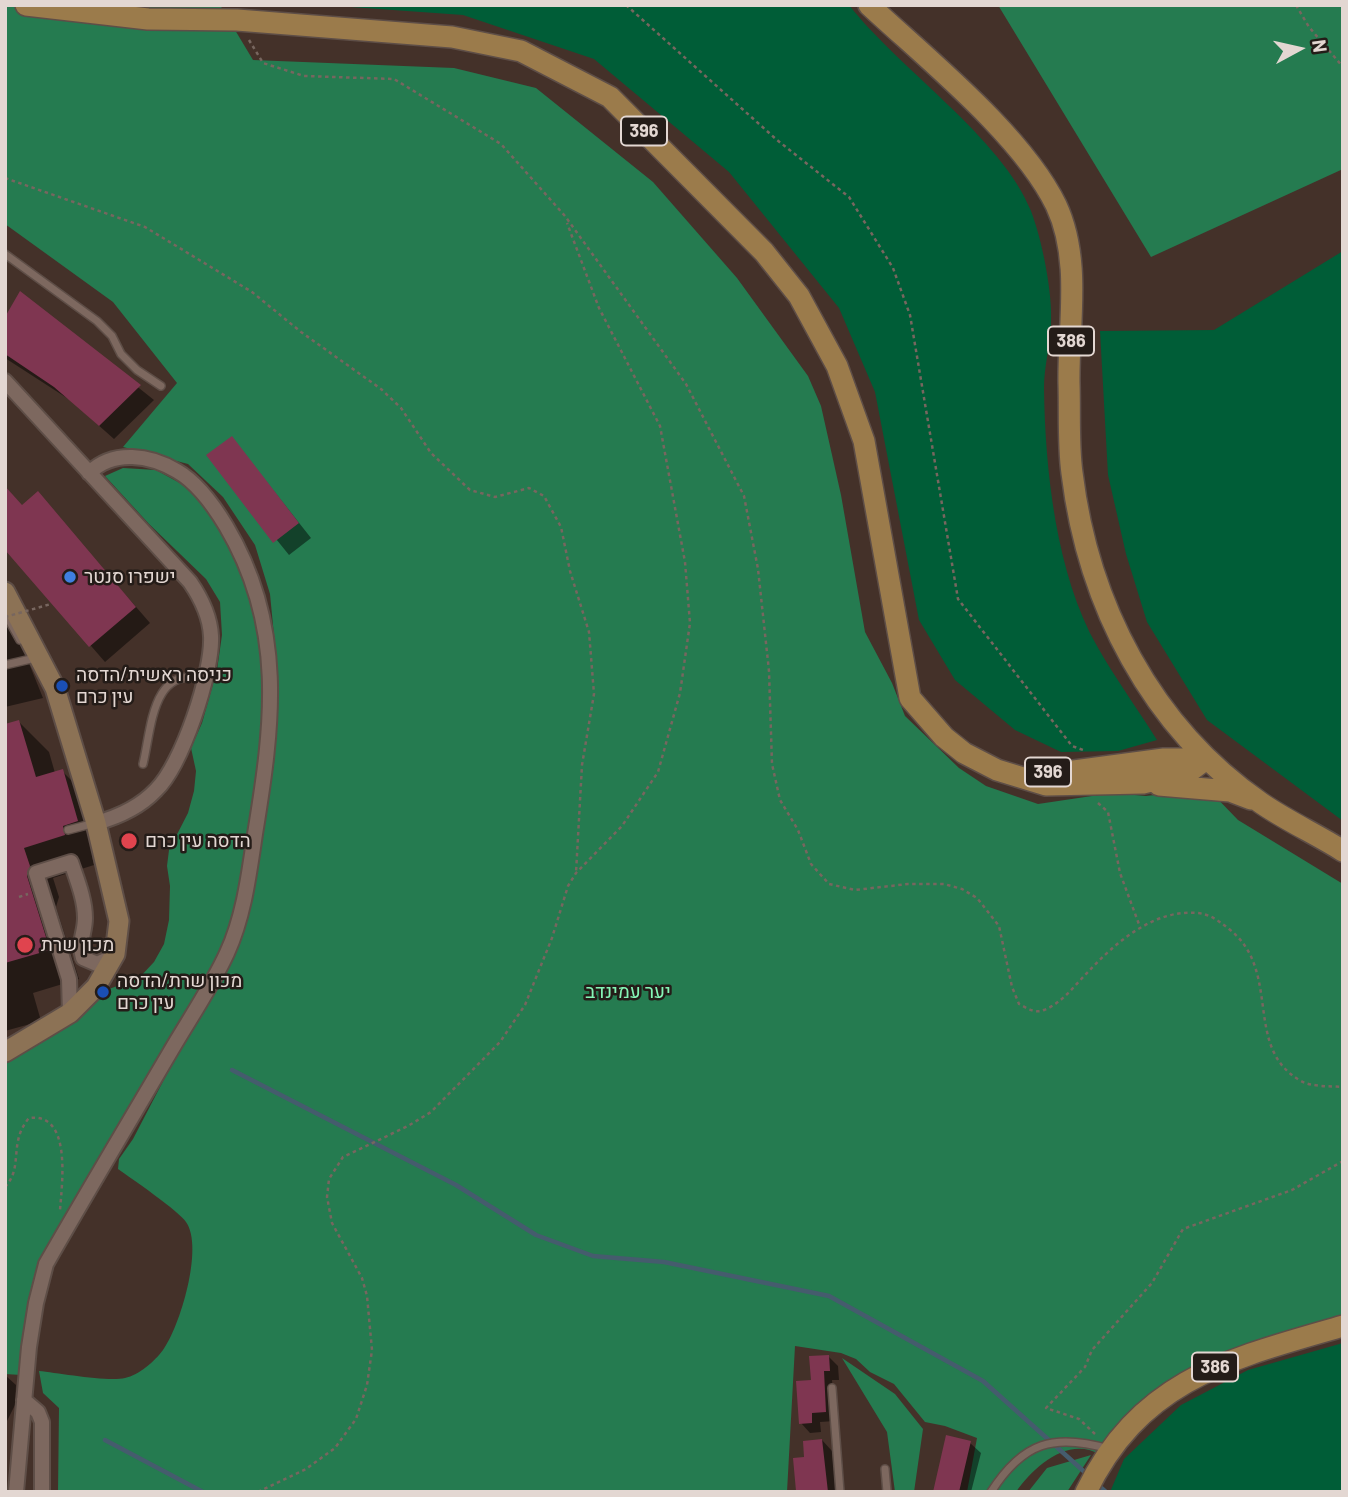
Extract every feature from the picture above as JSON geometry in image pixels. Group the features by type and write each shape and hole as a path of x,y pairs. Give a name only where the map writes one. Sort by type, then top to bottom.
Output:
{"main road":[{"name":"396","path":"26,5 148,19 237,20 452,37 521,51 610,97 764,251 799,296 837,366 864,441 910,698 958,734 1000,758 1033,770 1143,783 1190,771 1206,759"},
{"name":"386","path":"869,5 955,85 1028,160 1056,206 1068,248 1072,313 1071,472 1091,566 1125,653 1177,730 1206,759 1259,802 1343,851"},
{"name":"396","path":"1095,778 1164,759 1206,759"},
{"path":"1143,783 1230,792 1259,802"},
{"name":"386","path":"1086,1492 1112,1450 1153,1404 1171,1389 1241,1355 1343,1326"}],"street":[{"path":"5,381 197,592 209,621 211,636 206,680 180,750 158,789 125,813 96,823"},
{"path":"16,1492 36,1303 46,1265 227,952 247,888 272,705 266,636 258,594 242,554 215,507 180,473 158,461 131,456 100,463 89,473"},
{"path":"5,592 50,674 96,823 118,907 115,954 96,987 70,1013 5,1052"},
{"path":"70,1013 69,979 36,873 71,862 86,921 80,940 83,958 102,964 115,954"},
{"path":"24,1400 38,1412 42,1422 42,1492"}],"lane":[{"path":"5,254 97,321 137,370 161,386"},
{"path":"5,615 31,659 50,674"},
{"path":"5,665 31,659"},
{"path":"143,764 160,697 166,687 175,678 186,675 206,680"},
{"path":"68,830 96,823"},
{"path":"832,1388 840,1492"},
{"path":"991,1492 1018,1457 1036,1447 1054,1443 1084,1442 1112,1450"},
{"path":"885,1469 887,1492"}],"path":[{"path":"626,5 777,140 849,197 893,268 911,315 958,599 1072,746 1085,750 1092,758 1096,800 1108,812 1120,873 1140,927"},
{"path":"1296,5 1309,27 1343,67"},
{"path":"237,20 263,63 304,76 394,79 501,144 565,216 686,384 744,496 758,569 769,671 772,764 780,800 798,831 811,864 829,884 855,890 908,884 944,884 962,888 977,898 999,926 1012,988 1019,1004 1034,1012 1043,1010 1066,996 1090,969 1140,927 1180,914 1197,913 1214,918 1236,934 1252,955 1261,980 1268,1043 1281,1066 1303,1083 1343,1087"},
{"path":"5,178 145,227 253,292 301,332 382,389 401,408 431,453 470,490 495,496 529,488 544,496 562,527 570,572 589,632 594,694 582,765 576,873"},
{"path":"258,1492 306,1469 335,1448 356,1419 367,1385 372,1350 367,1296 362,1278 332,1223 327,1197 329,1179 343,1157 408,1126 430,1112 500,1042 524,1005 552,938 568,886 576,873 622,826 658,772 680,693 690,623 685,562 660,426 599,308 565,216"},
{"path":"5,615 51,604"},
{"path":"5,1187 14,1172 19,1130 29,1118 39,1116 50,1123 62,1149 59,1242"},
{"path":"1112,1450 1079,1419 1046,1408 1085,1367 1092,1350 1152,1283 1183,1229 1292,1190 1343,1161"}],"green space":[{"name":"יער עמינדב","path":"5,5 220,5 253,60 454,68 536,88 653,182 737,278 808,376 821,406 841,495 865,632 892,683 905,716 959,768 986,786 1038,804 1112,793 1146,796 1208,789 1238,820 1343,884 1343,1316 1242,1348 1099,1454 1087,1449 1075,1449 1052,1457 1032,1473 1016,1492 967,1492 977,1438 925,1422 894,1384 870,1372 856,1359 841,1353 795,1346 787,1492 58,1492 59,1408 43,1393 39,1371 107,1379 136,1374 156,1359 170,1339 188,1287 192,1249 191,1234 186,1222 118,1169 119,1159 133,1139 197,1016 250,893 274,764 278,677 270,594 255,545 223,497 188,464 123,447 177,383 113,302 5,224"},
{"path":"323,5 849,5 997,157 1017,184 1031,211 1043,251 1050,298 1051,325 1044,380 1045,419 1050,486 1062,554 1083,618 1097,646 1157,740 1118,751 1061,752 1015,730 955,680 919,620 875,392 839,308 729,172 594,59 463,15"},
{"path":"998,5 1343,5 1343,169 1151,257"},
{"path":"1343,251 1343,821 1207,720 1147,622 1126,554 1108,475 1100,331 1214,330"},
{"path":"123,468 156,470 189,488 212,511 243,563 261,635 264,691 261,747 242,885 223,953 64,1225 42,1254 35,1277 21,1375 5,1374 5,1060 36,1046 68,1025 98,993 139,978 154,962 164,944 169,920 169,850 188,813 194,791 196,771 191,748 202,723 217,670 222,635 220,602 206,579 149,524 105,476"},
{"path":"1343,1343 1343,1492 1110,1492 1124,1459 1181,1405 1248,1370"},
{"path":"842,1358 895,1394 923,1429 914,1492 895,1492 887,1432"},
{"path":"1091,1455 1067,1492 1028,1492 1047,1468"}],"building":[{"path":"20,291 141,385 99,426 54,387 5,354 5,317"},
{"path":"232,436 299,523 273,543 206,455"},
{"name":"ישפרו סנטר","path":"5,486 22,505 38,491 136,607 89,647 5,550"},
{"path":"19,720 36,777 63,769 78,821 63,826 65,835 24,848 30,866 27,876 50,950 5,963 5,724"},
{"path":"829,1355 830,1371 824,1371 826,1412 812,1413 812,1423 799,1424 796,1381 811,1380 809,1356"},
{"path":"946,1435 971,1441 959,1492 933,1492"},
{"path":"822,1439 828,1492 796,1491 793,1458 804,1457 803,1441"}],"waterway":[{"path":"232,1070 456,1185 536,1235 593,1256 664,1262 829,1296 983,1381 1089,1476"},
{"path":"105,1440 203,1492"},
{"path":"1098,1485 1106,1492"}],"place":[{"name":"ישפרו סנטר","path":"70,577"},
{"name":"כניסה ראשית/הדסה עין כרם","path":"62,686"},
{"name":"הדסה עין כרם","path":"129,841"},
{"name":"מכון שרת","path":"25,945"},
{"name":"מכון שרת/הדסה עין כרם","path":"103,992"}]}
